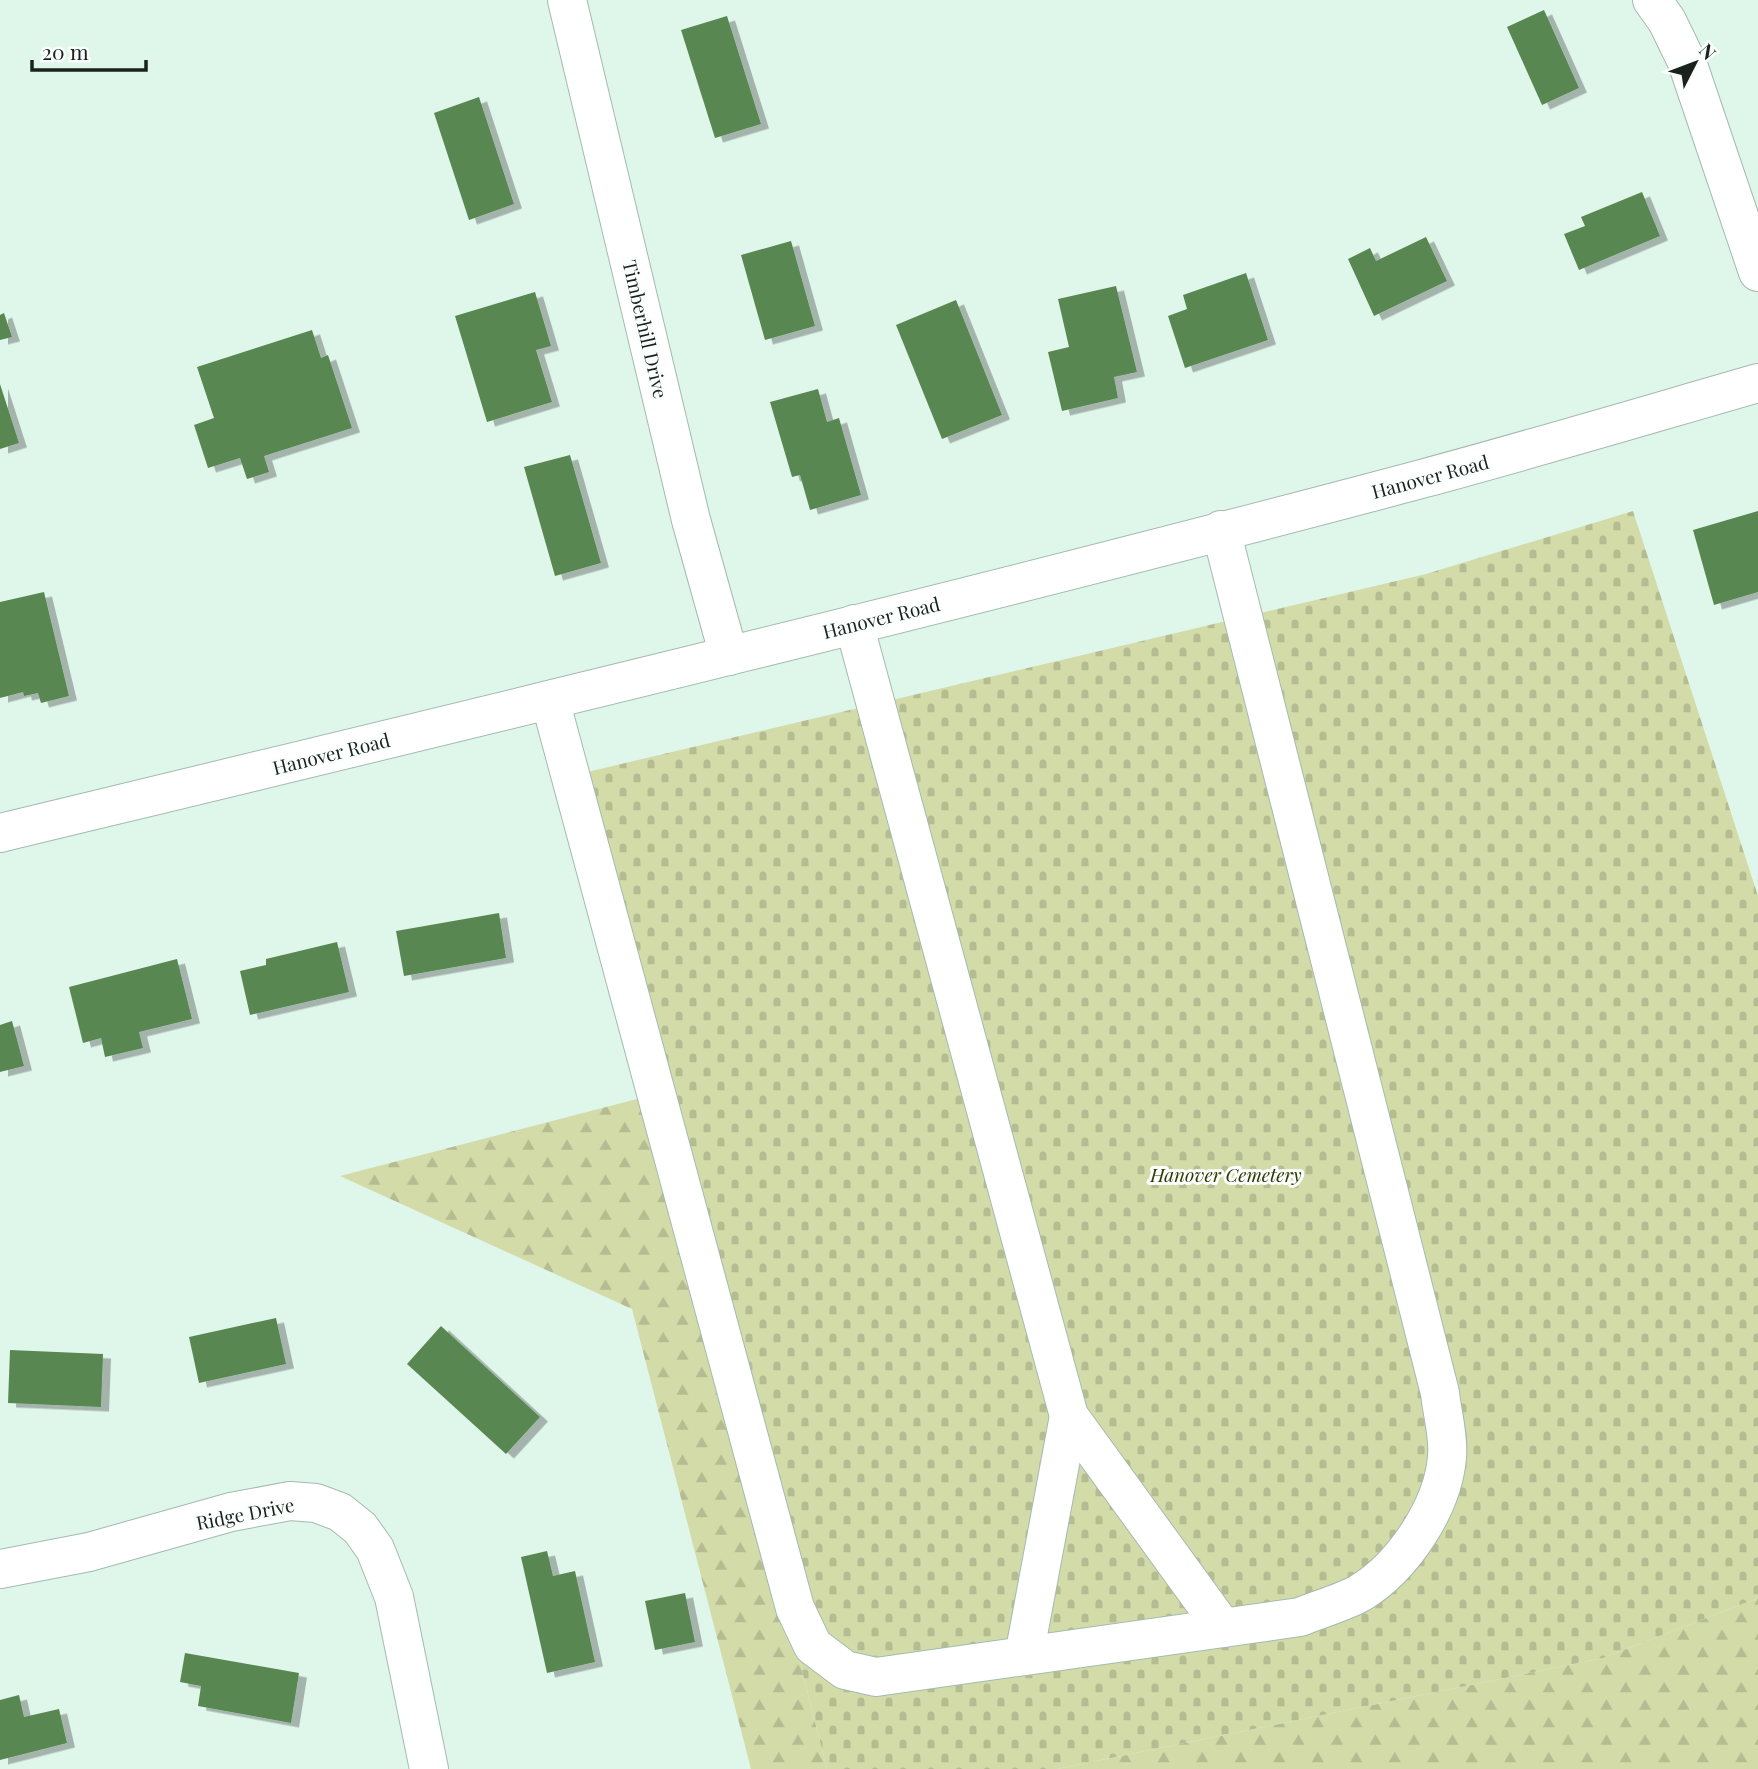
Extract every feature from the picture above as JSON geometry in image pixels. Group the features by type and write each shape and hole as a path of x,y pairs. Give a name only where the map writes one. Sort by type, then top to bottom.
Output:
{"street":[{"name":"Timberhill Drive","path":"567,0 691,520 729,656"},
{"path":"1652,0 1667,21 1686,62 1758,272"},
{"name":"Hanover Road","path":"0,833 729,656 1428,477 1758,383"},
{"path":"550,700 795,1608 813,1646 845,1670 876,1677 1300,1617 1360,1592 1399,1560 1422,1528 1442,1484 1447,1455 1440,1393 1221,530"},
{"path":"854,624 1069,1416 1223,1628"},
{"path":"1024,1656 1069,1416"},
{"name":"Ridge Drive","path":"0,1569 89,1552 231,1512 278,1503 316,1503 340,1512 360,1528 375,1549 394,1597 429,1769"}],"green space":[{"name":"Hanover Cemetery","path":"1633,511 1758,896 1758,1598 1603,1658 1057,1769 827,1769 656,1094 566,777 1426,574"},
{"path":"656,1094 827,1769 751,1769 632,1309 340,1176"},
{"path":"1758,1598 1758,1769 1057,1769 1603,1658"}],"building":[{"path":"1544,10 1579,88 1542,105 1507,27"},
{"path":"727,16 761,124 715,138 681,30"},
{"path":"479,97 514,204 469,220 434,113"},
{"path":"1642,192 1660,236 1579,270 1564,234 1585,226 1581,217"},
{"path":"1426,237 1447,281 1374,316 1348,259 1370,248 1376,261"},
{"path":"791,241 815,326 765,340 741,255"},
{"path":"1246,273 1268,340 1185,368 1168,316 1187,309 1183,295"},
{"path":"1116,286 1137,372 1114,377 1118,398 1062,411 1048,352 1069,347 1058,299"},
{"path":"535,292 551,346 536,350 552,402 487,422 455,316"},
{"path":"956,300 1002,415 942,439 896,325"},
{"path":"4,313 12,337 0,340 0,315"},
{"path":"312,330 321,358 328,355 352,428 264,456 269,472 247,479 240,458 208,468 194,425 214,418 197,367"},
{"path":"0,384 19,443 0,449"},
{"path":"818,389 827,422 839,418 861,495 810,510 800,475 792,477 770,402"},
{"path":"570,455 601,563 555,576 524,467"},
{"path":"1758,511 1758,592 1714,605 1693,530"},
{"path":"44,592 69,696 41,703 38,693 24,696 23,692 0,698 0,602"},
{"path":"499,913 506,958 404,976 396,931"},
{"path":"337,942 349,992 250,1015 240,971 266,965 266,959"},
{"path":"177,959 192,1019 139,1032 143,1048 105,1057 101,1038 83,1043 69,987"},
{"path":"12,1021 24,1066 0,1072 0,1025"},
{"path":"276,1318 286,1364 199,1383 189,1337"},
{"path":"441,1326 540,1417 506,1454 407,1364"},
{"path":"10,1350 103,1354 101,1407 8,1403"},
{"path":"547,1551 553,1576 575,1571 595,1662 547,1673 521,1557"},
{"path":"685,1593 695,1642 655,1650 645,1601"},
{"path":"185,1653 299,1673 291,1723 198,1706 201,1686 180,1682"},
{"path":"19,1695 24,1717 59,1709 67,1743 0,1760 0,1700"}]}
